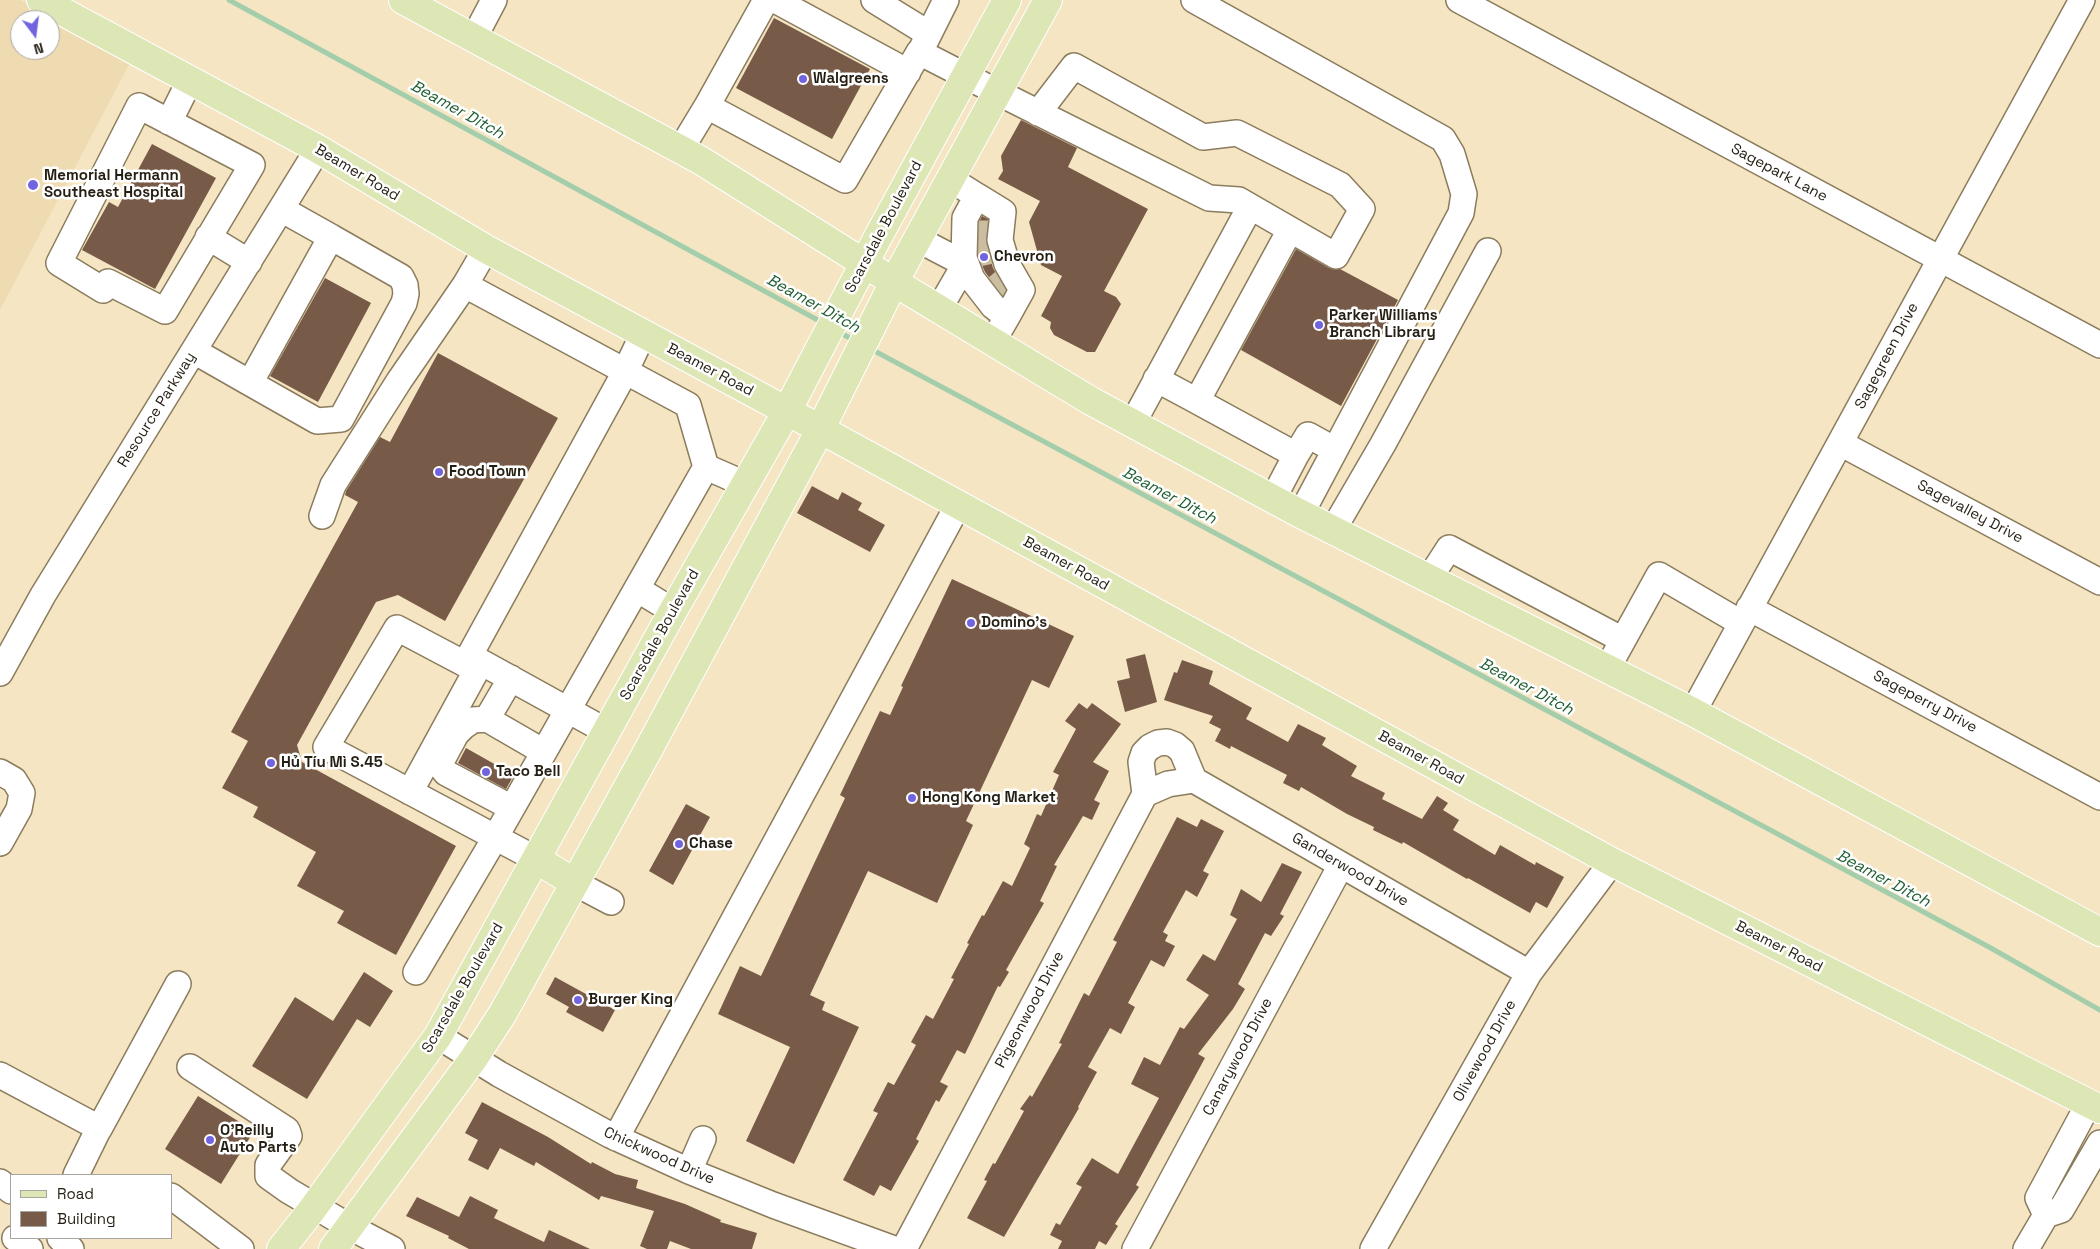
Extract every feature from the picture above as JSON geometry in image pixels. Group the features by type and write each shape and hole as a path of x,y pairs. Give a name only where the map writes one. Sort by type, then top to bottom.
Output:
{"main road":[{"name":"Beamer Road","path":"42,0 318,149 486,249 643,334 791,402 958,505 1612,862 2094,1106"},
{"path":"403,0 681,149 861,271 888,292 939,310 1091,401 1273,499 1693,712 2100,932"},
{"name":"Scarsdale Boulevard","path":"281,1249 316,1205 438,1036 606,731 791,402 1007,0"},
{"path":"333,1249 474,1058 503,1013 824,421 888,292 1048,0"},
{"path":"536,859 575,882"}],"street":[{"path":"474,38 494,0"},
{"path":"681,149 766,0"},
{"path":"774,0 919,53 966,76 1038,113 1209,198 1239,200 1336,256 1362,209 1340,185 1236,133 1203,137 1074,66 1038,113"},
{"path":"874,0 919,53"},
{"path":"707,106 845,180 919,53 946,0"},
{"path":"1194,0 1443,139 1452,154 1464,194 1461,213 1301,514"},
{"name":"Sagepark Lane","path":"1459,0 2100,345"},
{"name":"Sagegreen Drive","path":"1693,712 2082,0"},
{"path":"169,122 190,80"},
{"path":"139,106 252,165 208,238 165,311 108,282 103,290 59,263 139,106"},
{"name":"Resource Parkway","path":"0,673 43,595 318,149"},
{"path":"950,179 989,259 993,341"},
{"path":"1133,423 1250,207"},
{"path":"194,351 316,421 341,418 404,303 405,285 401,277 281,209"},
{"path":"1197,401 1290,230"},
{"path":"208,238 249,262"},
{"path":"250,383 331,238"},
{"path":"917,239 989,259"},
{"path":"322,516 332,485 399,381 465,285 486,249"},
{"path":"1333,530 1383,444 1488,251"},
{"path":"939,310 989,259"},
{"path":"416,972 495,838 706,467 688,405 465,285"},
{"path":"410,792 475,659 643,334"},
{"path":"1156,379 1296,455"},
{"path":"1273,499 1308,435 1335,450"},
{"name":"Sagevalley Drive","path":"1840,443 2100,582"},
{"path":"706,467 745,484"},
{"path":"616,1138 958,505"},
{"path":"1430,579 1448,548 1623,640 1607,669"},
{"name":"Sageperry Drive","path":"1623,640 1659,575 1745,616 2100,797"},
{"path":"637,589 673,611"},
{"path":"475,659 465,664 397,628 326,747 536,859"},
{"path":"475,659 606,731"},
{"path":"488,719 511,678"},
{"path":"512,808 446,773 442,768 442,760 456,734 473,720 488,719 544,752"},
{"path":"1167,742 1175,745 1182,751 1194,780 1168,784 1145,794 1141,762 1144,754 1150,747 1158,743 1167,742"},
{"path":"0,772 14,780 22,793 19,809 0,843"},
{"name":"Ganderwood Drive","path":"1194,780 1529,973"},
{"name":"Pigeonwood Drive","path":"904,1249 1145,794"},
{"name":"Olivewood Drive","path":"1373,1249 1529,973 1612,862"},
{"name":"Canarywood Drive","path":"1135,1249 1341,866"},
{"path":"575,882 611,902"},
{"path":"76,1174 99,1128 178,984"},
{"name":"Chickwood Drive","path":"438,1036 499,1074 616,1138 690,1171 894,1249"},
{"path":"190,1067 286,1130 289,1136 268,1165 268,1176 289,1191 316,1205 350,1227 392,1249"},
{"path":"0,1075 99,1128"},
{"path":"2046,1215 2038,1198 2094,1106"},
{"path":"690,1171 703,1139"},
{"path":"2026,1249 2046,1215 2062,1210 2100,1143"},
{"path":"0,1182 10,1190"},
{"path":"174,1198 216,1241 241,1249"},
{"path":"16,1239 30,1249"},
{"path":"40,1249 48,1239"},
{"path":"61,1239 73,1249 83,1239"}],"shaded area":[{"name":"Memorial Hermann Southeast Hospital","path":"0,0 20,0 39,10 10,10 10,60 60,60 60,21 132,59 0,310"}],"building":[{"name":"Walgreens","path":"774,18 870,69 832,139 736,88"},
{"path":"1021,120 1077,148 1068,167 1148,209 1104,291 1116,297 1121,304 1095,352 1087,352 1054,335 1050,328 1051,322 1041,316 1062,276 1041,265 1029,222 1040,201 998,179 1003,171 1001,156"},
{"path":"152,144 216,178 155,289 82,250 109,202 118,207"},
{"path":"982,216 988,219 986,244 993,268 1005,290 1003,295 985,272 978,256 979,222"},
{"name":"Parker Williams Branch Library","path":"1296,249 1329,268 1340,269 1398,300 1341,406 1241,350"},
{"path":"325,278 371,303 318,402 270,376"},
{"path":"438,353 558,418 445,621 398,595 376,602 297,745 302,762 456,846 396,955 337,923 344,911 297,886 316,852 253,817 258,807 222,788 248,741 231,732 358,502 345,495 346,491 380,437 390,442"},
{"path":"812,486 838,500 842,492 862,503 858,510 885,525 870,552 797,513"},
{"path":"952,579 1074,636 1049,688 1032,680 966,821 973,825 937,903 868,871 810,995 825,1002 822,1010 859,1027 794,1164 746,1141 790,1047 718,1014 740,966 761,976 845,798 840,795 880,711 890,715 903,687 901,686"},
{"path":"1145,654 1157,702 1125,712 1117,681 1130,678 1126,659"},
{"path":"1182,660 1213,671 1209,684 1252,708 1246,719 1288,742 1298,724 1326,738 1322,745 1357,766 1351,776 1385,793 1382,799 1422,819 1437,796 1448,803 1443,810 1459,820 1453,830 1495,855 1500,845 1535,865 1536,862 1564,877 1547,908 1536,902 1530,913 1403,842 1402,844 1373,830 1374,827 1347,814 1301,787 1299,791 1283,783 1287,775 1231,746 1230,749 1215,741 1221,729 1209,723 1213,716 1164,700 1174,672 1177,673"},
{"path":"1079,703 1087,709 1092,703 1121,724 1093,762 1109,771 1094,800 1100,803 1092,820 1083,816 1054,865 1057,866 1040,901 1044,903 1006,970 1009,972 1000,987 998,986 965,1054 957,1050 940,1082 948,1086 939,1102 936,1100 916,1139 919,1141 891,1191 880,1185 874,1196 843,1180 878,1113 873,1111 888,1082 894,1085 916,1045 911,1042 926,1015 933,1019 954,979 951,978 982,915 984,916 1003,881 1012,886 1030,848 1024,844 1037,814 1041,816 1059,775 1053,772 1076,729 1065,721"},
{"name":"Taco Bell","path":"466,748 514,775 506,789 458,763"},
{"name":"Chase","path":"686,804 710,817 673,885 649,871"},
{"path":"1177,817 1197,827 1201,819 1224,831 1203,871 1209,874 1197,897 1186,890 1163,932 1168,935 1165,941 1175,946 1164,967 1151,960 1128,1003 1135,1007 1121,1034 1110,1028 1088,1067 1097,1072 1079,1108 1004,1237 967,1218 987,1181 984,1180 993,1163 995,1164 1024,1111 1020,1109 1030,1095 1032,1097 1062,1044 1059,1043 1084,993 1089,996 1117,942 1113,940"},
{"path":"1282,863 1302,872 1280,914 1284,916 1271,936 1265,933 1238,984 1245,989 1233,1009 1198,1054 1205,1058 1136,1185 1139,1187 1115,1224 1118,1226 1106,1245 1099,1241 1095,1249 1058,1249 1062,1241 1050,1235 1056,1223 1060,1225 1082,1187 1076,1184 1092,1158 1118,1174 1159,1098 1131,1084 1144,1057 1160,1065 1180,1027 1184,1029 1209,995 1186,980 1203,954 1215,961 1237,919 1230,915 1241,889 1261,902"},
{"path":"364,972 393,991 370,1027 357,1019 307,1099 252,1066 295,997 333,1021"},
{"name":"Burger King","path":"555,977 615,1010 603,1032 566,1012 569,1007 546,994"},
{"name":"O'Reilly Auto Parts","path":"198,1096 254,1131 221,1184 165,1149"},
{"path":"482,1102 548,1137 591,1164 592,1162 615,1174 638,1180 636,1188 685,1204 721,1220 720,1222 757,1233 752,1249 691,1249 670,1241 667,1249 647,1249 640,1246 654,1211 601,1196 599,1200 536,1162 534,1166 500,1148 488,1170 468,1160 478,1140 465,1133"},
{"path":"470,1196 498,1210 494,1218 544,1242 549,1230 590,1249 469,1249 448,1238 449,1236 406,1216 417,1197 459,1217"}],"waterway":[{"name":"Beamer Ditch","path":"229,0 825,324"},
{"name":"Beamer Ditch","path":"839,332 855,341"},
{"name":"Beamer Ditch","path":"869,348 1989,947 2100,1010"}],"tunnel":[{"path":"971,233 990,233"},
{"path":"974,255 992,251"},
{"path":"991,292 1005,280"}],"place":[{"name":"Walgreens","path":"803,79"},
{"name":"Memorial Hermann Southeast Hospital","path":"33,185"},
{"name":"Chevron","path":"984,257"},
{"name":"Parker Williams Branch Library","path":"1319,325"},
{"name":"Food Town","path":"439,472"},
{"name":"Domino's","path":"971,623"},
{"name":"Hủ Tíu Mì S.45","path":"271,763"},
{"name":"Taco Bell","path":"486,772"},
{"name":"Hong Kong Market","path":"912,798"},
{"name":"Chase","path":"679,844"},
{"name":"Burger King","path":"578,1000"},
{"name":"O'Reilly Auto Parts","path":"210,1140"}]}
